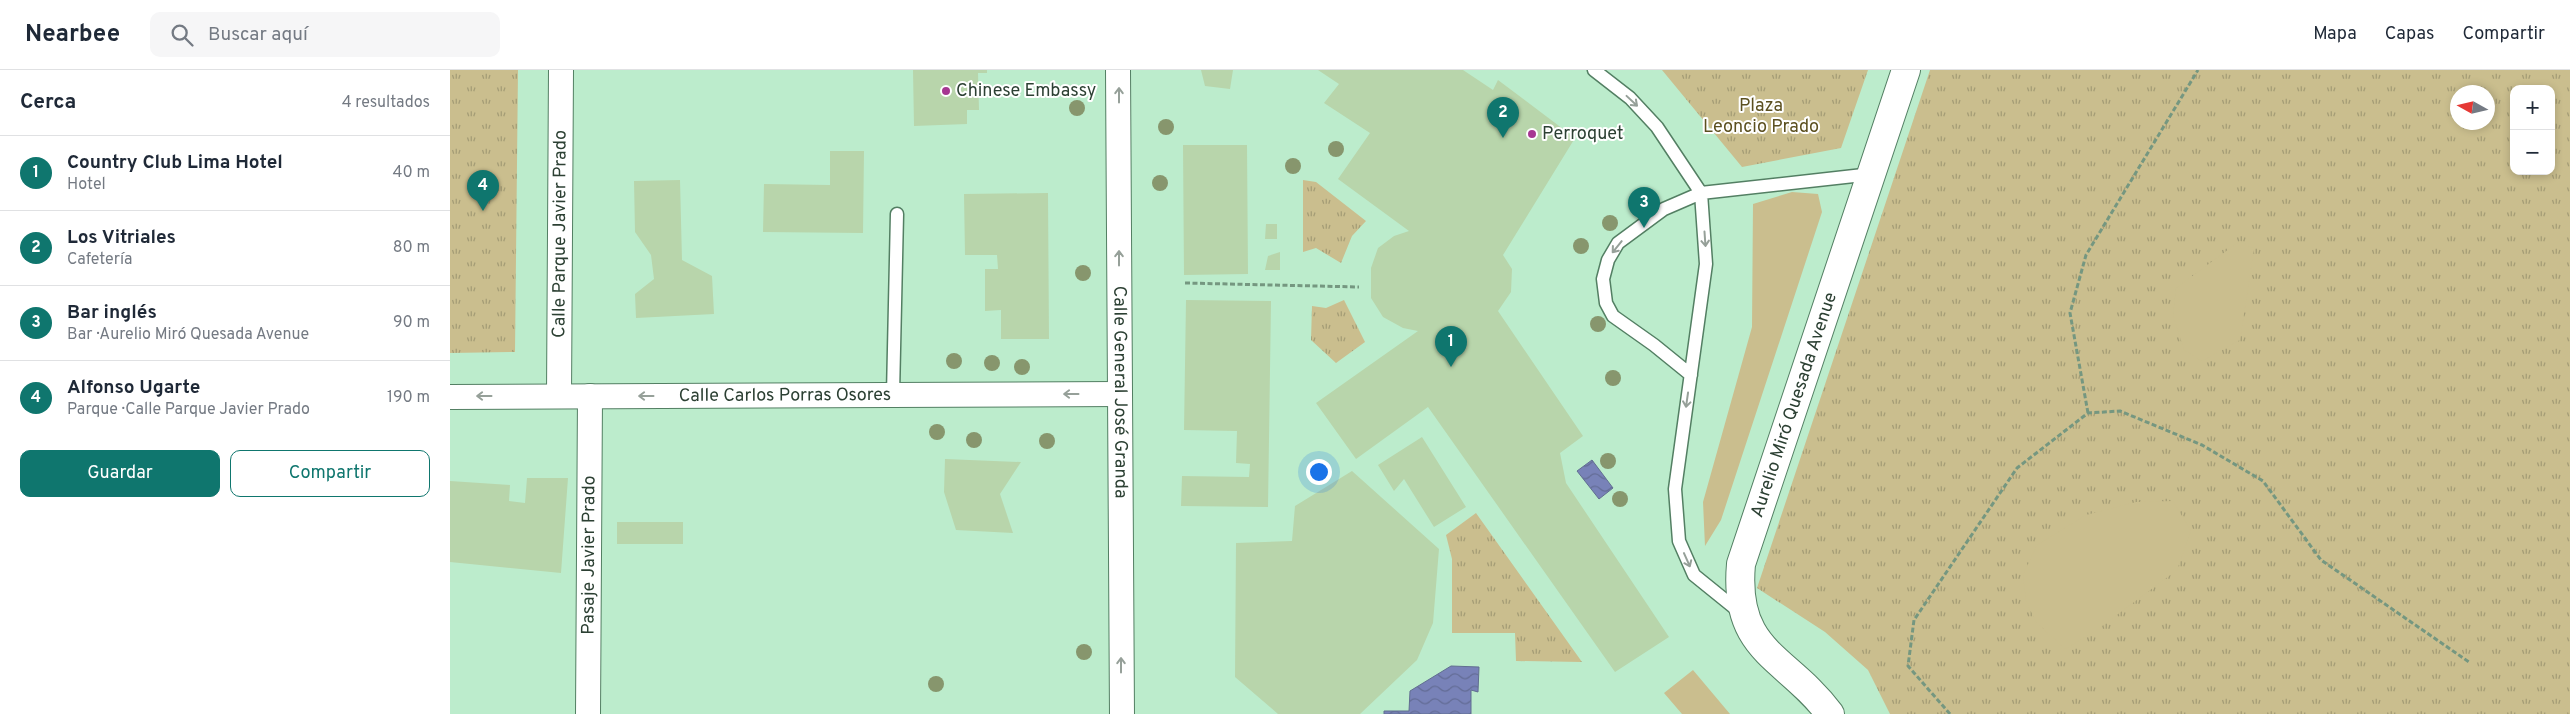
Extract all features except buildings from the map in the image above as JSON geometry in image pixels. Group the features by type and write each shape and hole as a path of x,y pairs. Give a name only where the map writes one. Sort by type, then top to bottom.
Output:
{"main road":[{"name":"Aurelio Miró Quesada Avenue","path":"1830,714 1768,655 1753,635 1744,616 1739,590 1742,564 1906,70"}],"street":[{"name":"Calle Parque Javier Prado","path":"559,396 561,70"},
{"name":"Calle General José Granda","path":"1118,70 1122,714"},
{"name":"Calle Carlos Porras Osores","path":"450,396 1120,394"},
{"name":"Pasaje Javier Prado","path":"588,714 590,396"}],"lane":[{"path":"1594,70 1630,98 1658,127 1701,193 1706,264 1675,489 1679,541 1694,575 1744,616"},
{"path":"1691,375 1654,345 1613,316 1606,303 1603,279 1608,260 1618,243 1664,208 1701,193 1872,174"},
{"path":"892,394 897,214"}],"path":[{"path":"2088,413 2070,313 2086,256 2198,70"},
{"path":"1186,283 1359,287"},
{"path":"1950,714 1908,666 1914,620 2017,468 2088,413 2120,411 2202,445 2263,481 2321,560 2469,662"}],"green space":[{"path":"450,70 518,70 515,352 450,353"},
{"name":"Plaza Leoncio Prado","path":"1662,70 1868,70 1841,148 1742,167"},
{"path":"1930,70 2570,70 2570,714 1890,714 1868,670 1825,632 1757,588"},
{"path":"1303,180 1316,182 1366,221 1352,236 1341,263 1316,248 1303,252"},
{"path":"1792,192 1818,194 1822,212 1721,520 1705,546 1703,502 1752,327 1753,204"},
{"path":"2240,241 2254,249 2240,340 2202,361 2184,350 2173,315 2176,288"},
{"path":"1344,300 1365,342 1336,363 1311,340 1312,306 1326,308"},
{"path":"2173,501 2191,531 2177,570 2094,632 2065,649 2036,622 2026,601 2023,575 2037,545 2086,515 2136,502"},
{"path":"1476,513 1582,662 1516,661 1515,633 1452,633 1452,559 1446,535"},
{"path":"1693,670 1730,714 1682,714 1664,693"}],"water":[{"path":"1592,460 1613,488 1599,499 1577,471"},
{"path":"1451,666 1479,667 1478,692 1471,690 1471,714 1384,714 1384,711 1409,711 1410,691"}],"place":[{"name":"Chinese Embassy","path":"946,91"},
{"name":"Perroquet","path":"1532,134"},
{"name":"Los Vitriales","path":"1503,138"},
{"name":"Alfonso Ugarte","path":"483,211"},
{"name":"Bar inglés","path":"1644,228"},
{"name":"Country Club Lima Hotel","path":"1451,367"}]}
